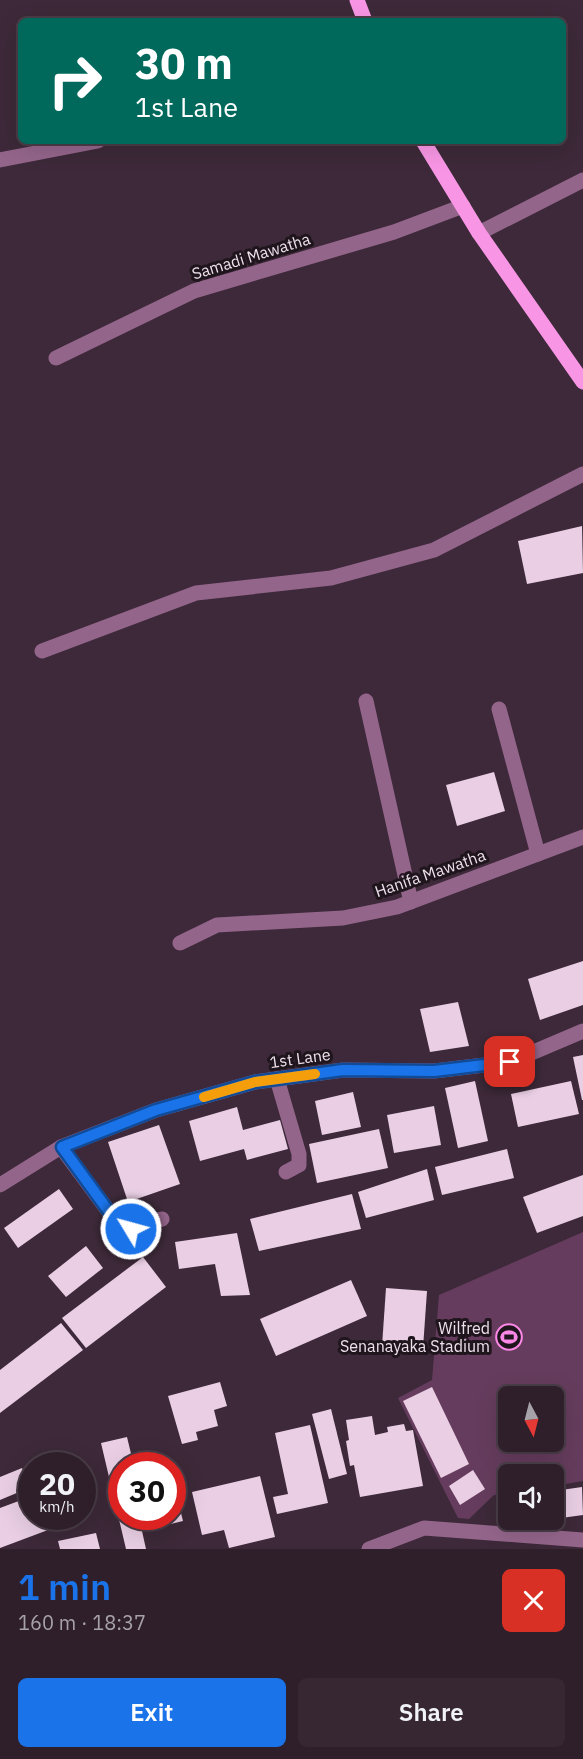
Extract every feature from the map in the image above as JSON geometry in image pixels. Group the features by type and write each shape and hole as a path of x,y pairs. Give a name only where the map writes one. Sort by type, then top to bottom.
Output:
{"main road":[{"path":"357,0 364,18"},
{"path":"425,144 479,233 583,382"}],"street":[{"path":"0,160 83,144"},
{"path":"479,233 583,180"},
{"name":"Samadi Mawatha","path":"56,358 194,291 394,232 463,206"},
{"path":"42,651 195,593 331,578 434,550 583,474"},
{"path":"366,701 411,902"},
{"path":"499,709 538,854"},
{"name":"Hanifa Mawatha","path":"180,943 217,925 343,918 411,902 583,837"},
{"name":"1st Lane","path":"0,1185 62,1147 156,1110 255,1082 343,1070 434,1071 510,1062 583,1031"},
{"path":"277,1079 299,1154 299,1165 286,1172"},
{"path":"62,1147 115,1220 131,1229 162,1219"},
{"path":"369,1549 424,1528 583,1540"}],"shaded area":[{"name":"Wilfred Senanayaka Stadium","path":"583,1232 583,1481 564,1484 564,1464 498,1464 498,1494 494,1495 469,1519 458,1518 398,1398 432,1380 439,1295"}],"building":[{"path":"582,526 583,573 527,584 518,541"},
{"path":"494,772 505,811 457,826 446,785"},
{"path":"583,961 583,1005 540,1020 528,979"},
{"path":"458,1002 469,1046 430,1052 420,1009"},
{"path":"583,1055 583,1100 582,1100 573,1057"},
{"path":"475,1081 488,1141 458,1148 445,1088"},
{"path":"571,1081 579,1114 518,1127 511,1094"},
{"path":"353,1092 361,1127 322,1135 315,1101"},
{"path":"434,1106 441,1145 394,1153 387,1115"},
{"path":"237,1107 243,1130 280,1120 288,1149 247,1160 244,1149 200,1161 189,1121"},
{"path":"159,1125 180,1184 128,1202 108,1142"},
{"path":"379,1129 388,1168 317,1183 309,1144"},
{"path":"507,1149 514,1178 442,1195 435,1167"},
{"path":"427,1169 434,1200 366,1218 358,1192"},
{"path":"583,1175 583,1216 537,1233 523,1197"},
{"path":"59,1189 73,1209 18,1248 4,1228"},
{"path":"352,1194 361,1229 259,1251 250,1219"},
{"path":"237,1233 250,1295 221,1296 215,1264 179,1269 175,1242"},
{"path":"86,1246 103,1268 66,1297 48,1276"},
{"path":"143,1257 166,1287 86,1348 62,1318"},
{"path":"351,1280 367,1316 276,1356 260,1319"},
{"path":"386,1288 427,1291 423,1348 382,1346"},
{"path":"61,1323 83,1350 0,1413 0,1370"},
{"path":"220,1382 227,1406 214,1410 218,1426 196,1432 198,1440 182,1444 168,1396"},
{"path":"432,1387 469,1464 441,1478 403,1401"},
{"path":"331,1409 347,1474 329,1479 312,1414"},
{"path":"372,1416 375,1435 388,1432 387,1427 404,1424 406,1431 413,1430 423,1486 360,1497 354,1465 350,1466 346,1441 349,1440 346,1420"},
{"path":"310,1425 328,1503 277,1514 273,1497 288,1494 275,1433"},
{"path":"127,1437 131,1452 108,1452 108,1473 101,1443"},
{"path":"18,1470 18,1492 0,1500 0,1477"},
{"path":"473,1470 485,1489 460,1505 449,1486"},
{"path":"260,1476 275,1537 229,1548 224,1530 202,1535 192,1492"},
{"path":"582,1487 583,1515 564,1518 564,1490"},
{"path":"18,1501 18,1530 48,1530 0,1548 0,1508"},
{"path":"122,1530 146,1530 142,1531 146,1549 126,1549"},
{"path":"96,1533 100,1549 60,1549 58,1541"}],"slow traffic":[{"path":"204,1097 255,1082 315,1074"}],"place":[{"name":"Wilfred Senanayaka Stadium","path":"509,1337"}],"route":[{"path":"131,1229 115,1220 62,1147 156,1110 255,1082 343,1070 434,1071 510,1062"}]}
